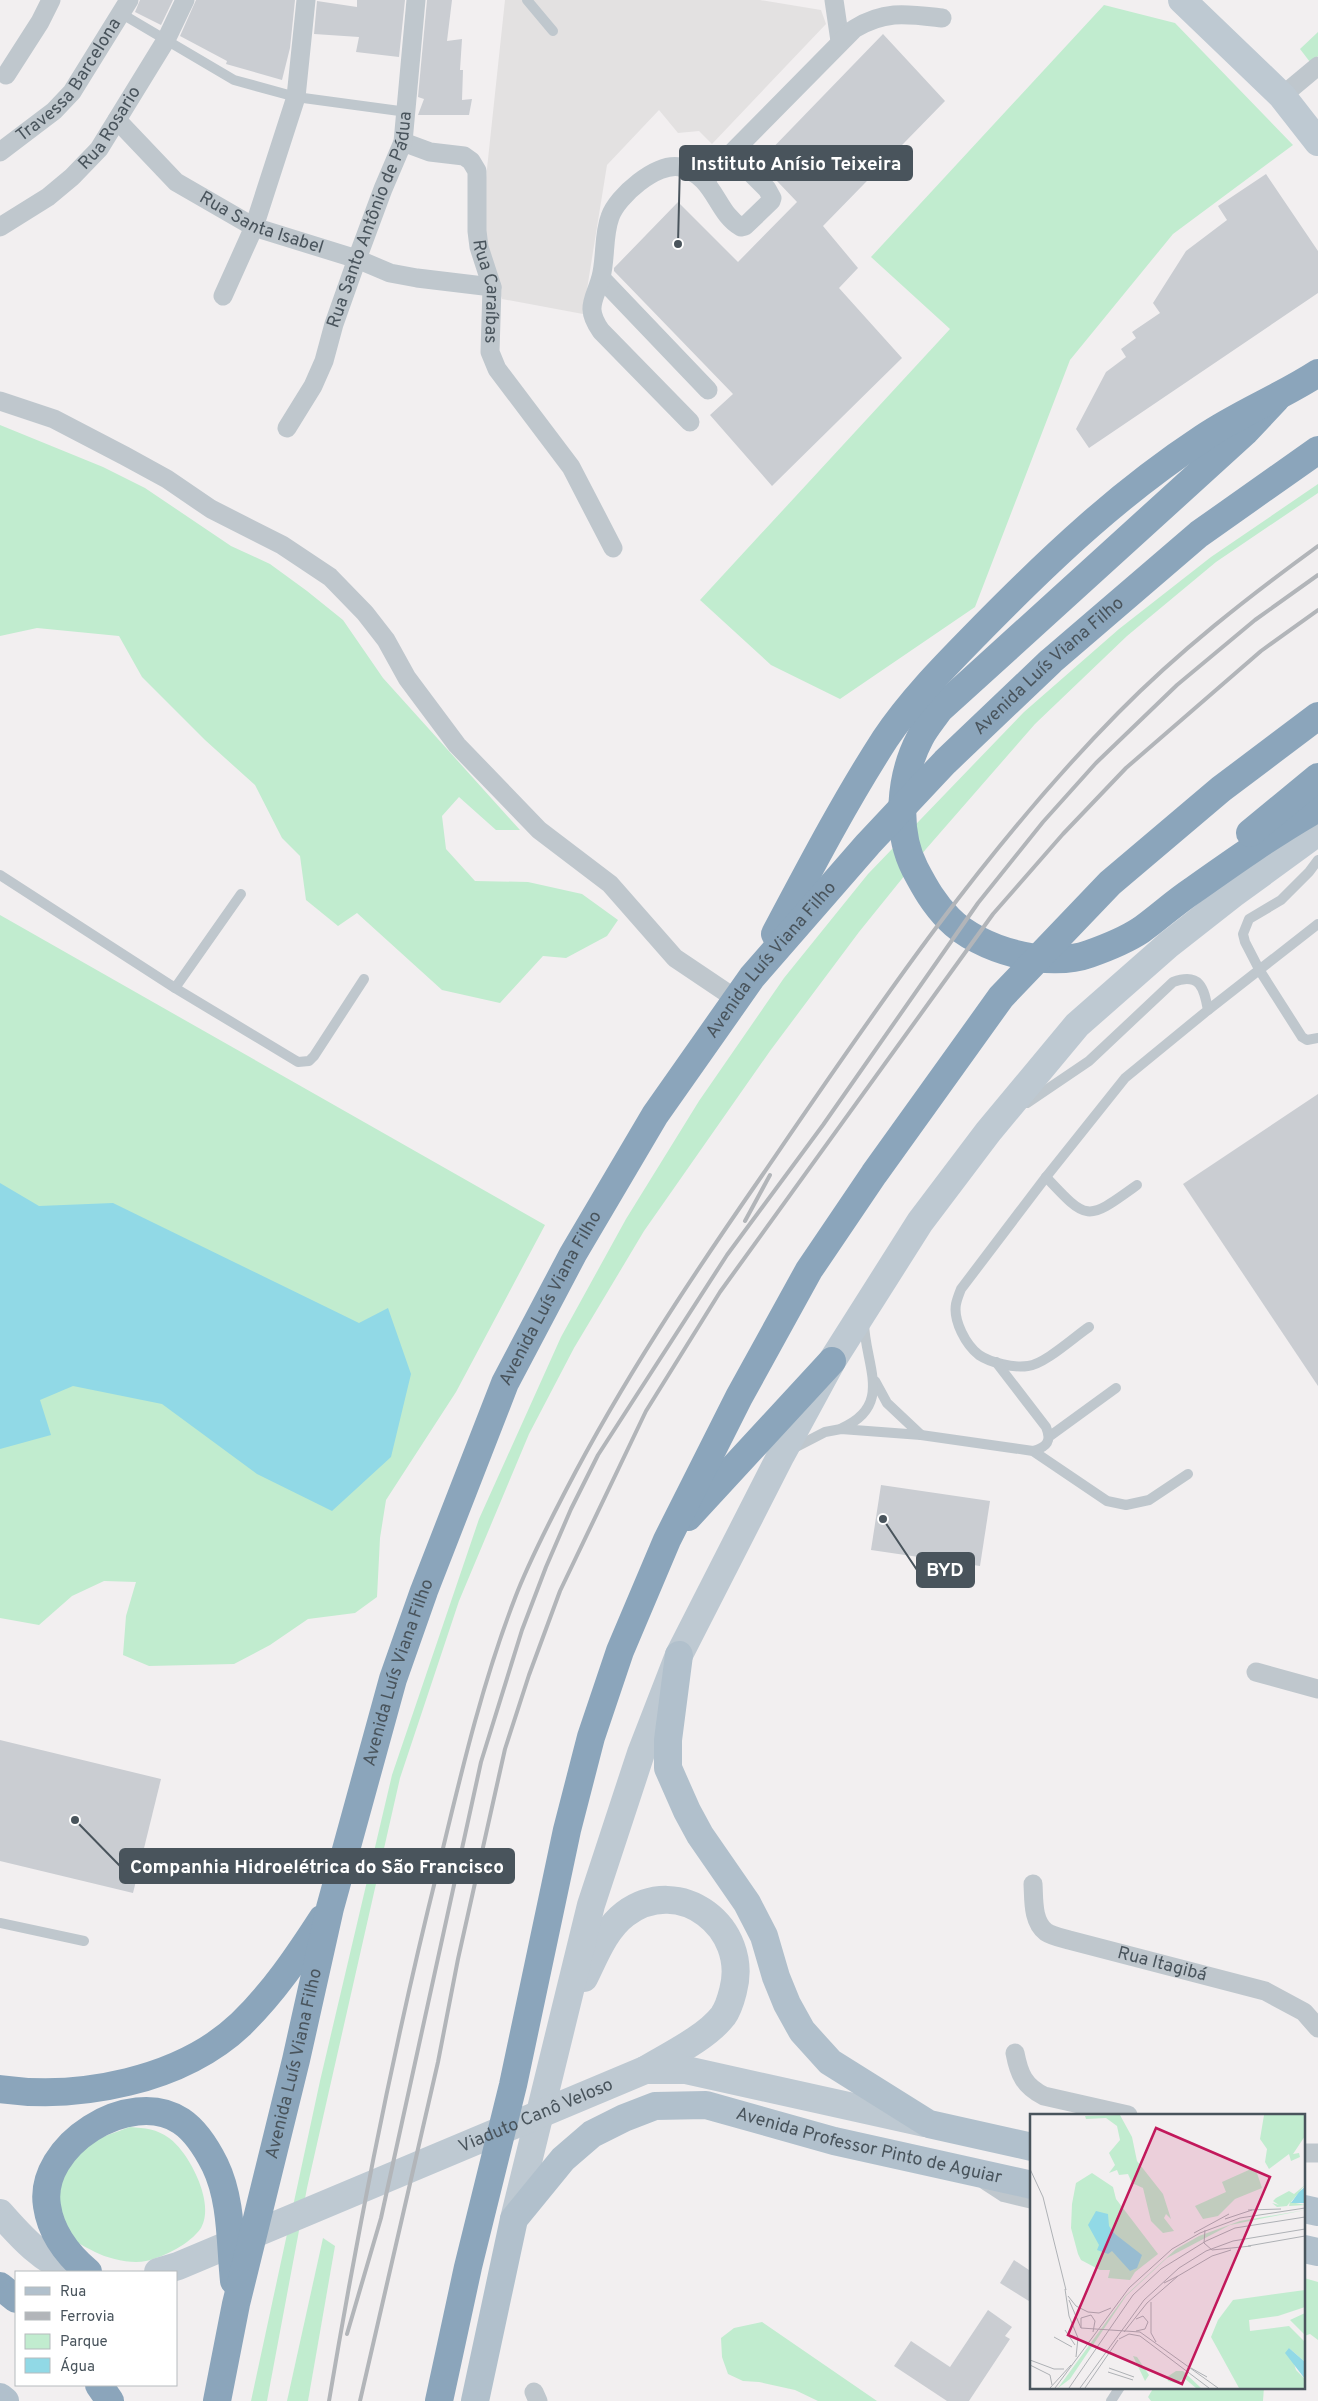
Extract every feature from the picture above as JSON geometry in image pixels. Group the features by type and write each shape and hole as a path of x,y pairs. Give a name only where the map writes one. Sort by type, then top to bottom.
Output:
{"highway":[{"path":"752,977 860,781 886,738 920,693 1028,580 1092,520 1203,438 1240,415 1276,399 1318,373"},
{"path":"1276,399 1245,432 963,687 940,710 920,738 904,791 902,824 909,857 928,894 950,920 978,941 1019,955 1052,959 1087,955 1140,931 1168,908 1236,860 1318,808"},
{"name":"Avenida Luís Viana Filho","path":"217,2401 236,2304 296,2060 330,1908 393,1679 424,1591 505,1383 573,1254 655,1115 736,999 752,977 868,844 945,762 1051,660 1199,534 1318,450"},
{"path":"439,2401 468,2267 513,2085 567,1830 591,1737 620,1651 667,1540 739,1397 809,1270 874,1174 1001,997 1110,883 1221,789 1318,716"},
{"path":"1168,908 1200,875 1318,777"},
{"path":"667,1540 832,1361"},
{"path":"0,2089 22,2092 61,2093 99,2088 141,2078 176,2065 209,2048 240,2025 268,1996 330,1908"},
{"path":"87,2271 67,2252 50,2221 46,2205 50,2177 65,2151 88,2130 113,2116 127,2112 154,2111 181,2121 188,2127 206,2148 216,2167 227,2206 236,2304"},
{"path":"0,2286 15,2298"},
{"path":"100,2386 110,2401"}],"main road":[{"path":"1182,0 1282,96 1318,142"},
{"path":"475,2401 514,2219 591,1905 640,1753 679,1655 781,1455 832,1361 920,1222 988,1132 1077,1025 1176,939 1233,894 1318,832"},
{"name":"Avenida Professor Pinto de Aguiar","path":"679,1655 668,1740 668,1768 691,1819 747,1903 764,1936 787,2004 802,2031 830,2062 929,2124 1030,2148"},
{"path":"565,2015 608,1932 624,1915 640,1906 658,1900 684,1901 704,1911 729,1941 735,1960 736,1979 731,1999 723,2016 703,2032 645,2070"},
{"name":"Viaduto Canô Veloso","path":"168,2269 581,2099 645,2070 686,2070 929,2124"},
{"name":"Avenida Professor Pinto de Aguiar","path":"514,2219 563,2159 592,2134 624,2118 656,2106 706,2105 834,2141 1030,2185"},
{"path":"0,2213 39,2254 57,2266 70,2271"},
{"path":"1306,2250 1318,2254"},
{"path":"0,2398 5,2401"}],"street":[{"path":"6,75 40,22 51,0"},
{"name":"Rua Rosario","path":"0,227 48,197 72,177 99,149 166,40 185,0"},
{"path":"223,296 254,227 296,97 306,0"},
{"name":"Rua Santo Antônio de Pádua","path":"288,428 313,386 324,361 334,324 356,259 403,142 416,0"},
{"path":"834,0 840,41"},
{"name":"Travessa Barcelona","path":"0,152 54,111 72,92 126,7"},
{"path":"706,180 840,41 869,20 886,15 905,14 942,18"},
{"path":"1282,96 1318,66"},
{"name":"Rua Santa Isabel","path":"117,120 176,182 254,227 356,259 390,273 492,287"},
{"name":"Rua Caraíbas","path":"403,142 430,152 464,156 471,161 477,171 479,247 492,287 490,352 497,369 571,467 613,548"},
{"path":"690,422 595,323 592,315 593,296 601,278 610,217 614,206 632,188 658,169 669,167 690,171 706,180 732,219 741,227 745,226 772,198 767,189 732,154"},
{"path":"601,278 708,390"},
{"path":"0,401 54,419 125,456 167,479 212,509 282,545 330,578 365,613 386,640 407,678 463,752 539,830 610,884 675,958 736,999"},
{"path":"1256,1672 1318,1689"},
{"name":"Rua Itagibá","path":"1033,1884 1034,1911 1046,1932 1076,1942 1265,1991 1304,2012 1318,2028"},
{"path":"1015,2053 1022,2079 1032,2090 1044,2096 1124,2114"}],"lane":[{"path":"527,0 553,31"},
{"path":"126,7 166,40 234,80 296,97 407,112"},
{"path":"1318,860 1309,872 1281,900 1249,919 1243,934 1245,942 1260,971 1302,1038 1307,1040 1318,1038"},
{"path":"0,875 175,988 298,1062 304,1062 314,1056 364,979"},
{"path":"175,988 241,894"},
{"path":"1089,1327 1040,1361 1029,1366 996,1362 979,1354 966,1340 958,1324 956,1305 961,1289 1046,1177 1125,1078 1318,924"},
{"path":"988,1132 1049,1086 1089,1062 1173,982 1184,978 1191,978 1199,983 1205,992 1208,1010"},
{"path":"1046,1177 1074,1207 1090,1212 1110,1204 1138,1185"},
{"path":"864,1310 864,1336 874,1378 888,1403 921,1435"},
{"path":"841,1428 921,1435 1033,1451 1043,1449 1048,1444 1050,1436 1046,1427 996,1362"},
{"path":"781,1455 816,1435 856,1422 872,1400 874,1378"},
{"path":"1050,1436 1116,1388"},
{"path":"1033,1451 1107,1501 1126,1505 1149,1500 1188,1474"},
{"path":"0,1923 84,1941"},
{"path":"962,2170 1003,2197 1030,2204"},
{"path":"1111,2401 1119,2388"}],"shaded area":[{"path":"505,0 760,0 821,10 826,24 712,144 699,131 678,133 659,110 607,165 583,314 502,299 480,234"}],"green space":[{"path":"1104,5 1175,23 1293,145 1173,234 1070,360 975,607 840,699 771,665 700,600 950,329 871,257"},
{"path":"1318,32 1318,56 1310,62 1300,49"},
{"path":"0,425 103,467 145,488 231,546 270,564 343,620 383,678 520,830 496,830 459,797 442,816 446,849 475,881 528,882 582,894 618,920 607,936 566,958 543,956 500,1003 442,990 357,913 338,926 306,900 300,856 282,838 255,785 205,740 142,677 119,636 37,628 0,636"},
{"path":"1318,484 1318,493 1216,562 1127,636 1035,724 926,849 859,932 770,1051 644,1231 574,1348 529,1434 459,1601 400,1778 307,2188 267,2401 251,2401 320,2081 392,1775 479,1519 561,1337 626,1219 699,1101 784,978 868,874 1024,712 1119,629 1211,557"},
{"path":"0,915 545,1225 456,1392 386,1500 380,1538 377,1597 355,1613 308,1619 270,1645 234,1664 149,1666 123,1655 126,1616 136,1582 104,1581 72,1596 39,1625 0,1618"},
{"path":"130,2127 155,2131 169,2138 177,2145 192,2166 198,2179 205,2206 205,2218 196,2234 184,2244 168,2253 140,2262 107,2257 74,2240 65,2226 60,2207 61,2179 68,2166 88,2145 105,2136"},
{"path":"323,2238 335,2246 308,2401 287,2401"},
{"path":"1306,2279 1318,2282 1318,2340 1310,2334 1306,2335"},
{"path":"762,2322 877,2401 818,2401 795,2390 759,2382 743,2381 728,2374 722,2357 721,2338 734,2328"},
{"path":"1153,2388 1264,2388 1263,2401 1151,2401 1148,2397"}],"water":[{"path":"0,1183 39,1206 113,1203 359,1323 388,1308 411,1374 391,1457 332,1511 257,1474 162,1404 73,1386 40,1400 51,1435 0,1449"}],"building":[{"path":"140,0 173,0 161,25 135,12"},
{"path":"196,0 295,0 290,48 282,80 226,64 227,61 180,36"},
{"path":"357,0 405,0 399,57 356,52 359,37 314,34 317,1 357,7"},
{"path":"427,0 452,0 447,41 462,39 460,70 463,70 462,100 472,99 469,115 418,115 424,99 418,97"},
{"path":"883,34 945,101 823,226 858,268 839,288 902,358 772,486 710,415 733,394 614,271 614,268 678,202 738,262 797,202 759,162"},
{"path":"1266,174 1318,251 1318,293 1089,448 1076,429 1106,372 1126,357 1121,349 1136,338 1132,332 1160,313 1153,303 1186,251 1227,220 1218,206"},
{"path":"1318,1094 1318,1386 1183,1184"},
{"path":"881,1485 990,1501 980,1566 871,1550"},
{"path":"0,1740 161,1779 133,1893 0,1861"},
{"path":"1014,2260 1030,2271 1030,2302 1000,2283"},
{"path":"988,2310 1012,2327 1005,2336 1010,2339 969,2401 947,2401 894,2366 911,2341 950,2367"}],"railway":[{"path":"329,2401 352,2268 392,2068 463,1766 481,1698 520,1584 566,1490 634,1369 709,1253 886,996 974,878 1068,766 1141,690 1215,625 1318,546"},
{"path":"347,2334 381,2218 481,1762 522,1630 546,1567 571,1509 598,1455 727,1255 823,1125 978,903 1043,822 1096,763 1177,685 1255,620 1318,575"},
{"path":"360,2401 438,2062 458,1959 505,1749 529,1675 560,1591 646,1411 720,1292 993,914 1063,834 1126,768 1261,651 1318,610"},
{"path":"745,1221 770,1175"}],"place":[{"name":"Instituto Anísio Teixeira","path":"678,244"},
{"name":"BYD","path":"883,1519"},
{"name":"Companhia Hidroelétrica do São Francisco","path":"75,1820"}]}
